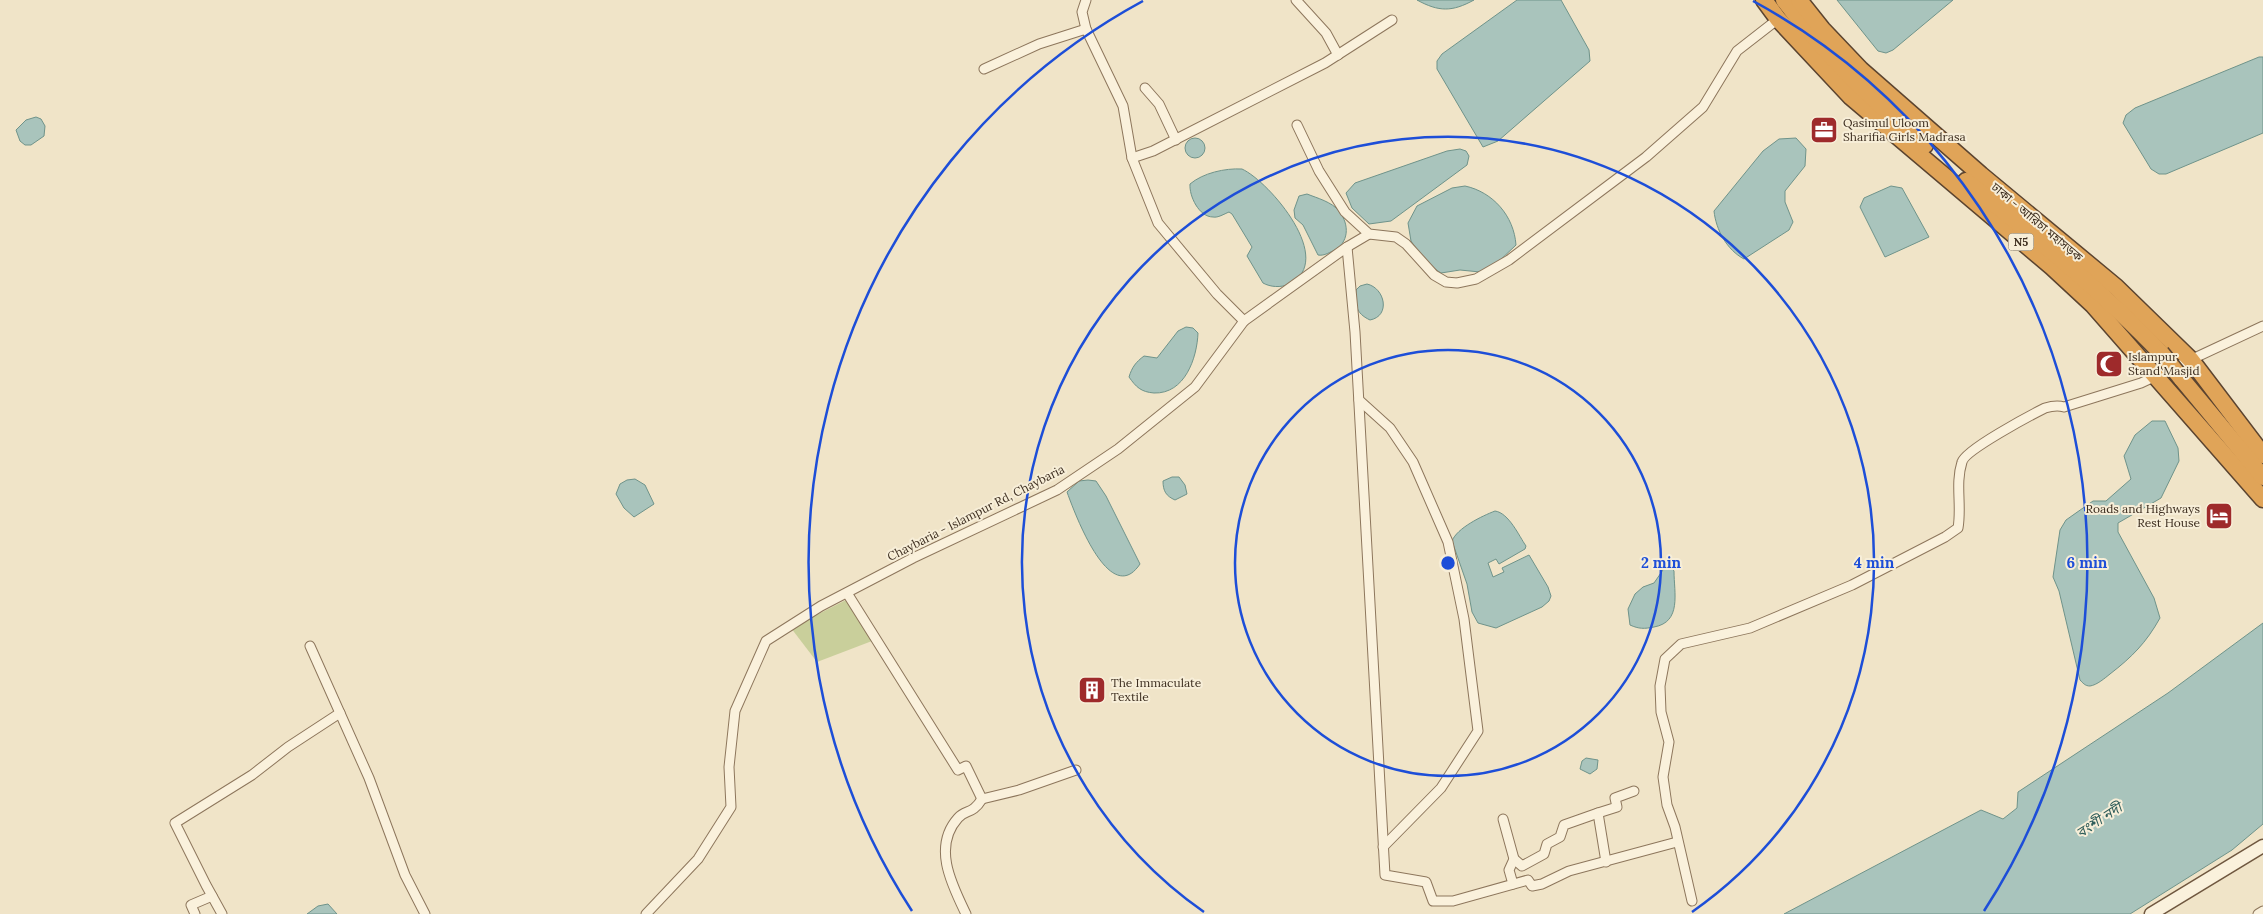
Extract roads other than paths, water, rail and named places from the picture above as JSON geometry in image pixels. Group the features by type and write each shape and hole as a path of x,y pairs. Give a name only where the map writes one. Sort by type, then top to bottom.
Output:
{"highway":[{"name":"N5","path":"1764,0 1778,19 1851,97 2044,261 2093,306 2157,376 2181,408 2263,499"},
{"name":"N5","path":"1784,0 1803,26 1901,124 2127,318 2161,353 2263,477"},
{"name":"ঢাকা - আরিচা মহাসড়ক","path":"1799,0 1822,29 1861,70 1981,175 2116,287 2191,360 2263,455"}],"street":[{"path":"1086,0 1082,12 1086,29 1123,106 1132,158 1158,223 1165,234 1217,294 1244,321"},
{"path":"1296,0 1326,33 1338,55"},
{"path":"1297,125 1329,190 1345,212 1368,234 1396,237 1406,244 1434,275 1446,282 1458,283 1476,279 1509,260 1646,157 1703,107 1737,51 1778,19"},
{"path":"1132,158 1176,140 1338,55 1392,20"},
{"path":"984,69 1039,44 1086,29"},
{"path":"1146,88 1159,104 1176,140"},
{"name":"Chaybaria - Islampur Rd, Chaybaria","path":"646,914 698,859 731,807 729,767 734,711 766,641 821,606 913,558 1057,490 1118,449 1195,387 1244,321 1368,234"},
{"path":"1347,247 1359,400 1386,875 1426,882 1433,901 1453,901 1528,880 1532,886 1542,884 1569,872 1677,842"},
{"path":"1692,901 1675,827 1667,805 1663,777 1670,742 1660,703 1660,686 1665,659 1682,644 1750,628 1852,585 1944,538 1958,528 1961,514 1958,486 1962,460 1972,451 2046,408 2058,405 2064,407 2157,376 2263,326"},
{"path":"1359,400 1390,428 1413,462 1448,542 1464,618 1478,731 1441,788 1383,846"},
{"path":"847,593 958,770 966,766 982,799"},
{"path":"310,646 369,778 405,875 425,914"},
{"path":"222,914 174,823 252,775 288,747 340,713"},
{"path":"966,914 945,861 946,838 958,817 976,809 982,799 1019,790 1076,770"},
{"path":"1503,819 1514,858 1522,866 1544,854 1548,844 1560,837 1564,825 1617,807 1615,798 1634,790"},
{"path":"1598,813 1606,862"},
{"path":"2151,914 2263,846"},
{"path":"1513,884 1509,870 1514,858"},
{"path":"195,914 191,905 212,896"},
{"path":"2258,914 2263,911"}],"water":[{"path":"1417,0 1474,0 1459,7 1446,9 1432,7"},
{"path":"1517,0 1561,0 1589,50 1590,61 1498,141 1483,147 1437,69 1437,61 1442,54"},
{"path":"1837,0 1953,0 1893,50 1886,53 1878,51"},
{"path":"2263,57 2263,133 2166,174 2159,174 2151,169 2123,123 2126,115 2135,108"},
{"path":"36,117 41,119 45,126 44,136 31,145 25,145 20,141 16,130 26,120"},
{"path":"1195,138 1202,141 1205,148 1202,155 1195,158 1188,155 1185,148 1188,141"},
{"path":"1796,138 1806,149 1805,166 1785,191 1785,202 1793,222 1789,230 1744,259 1732,250 1723,239 1714,211 1763,151 1779,139"},
{"path":"1460,149 1466,151 1469,156 1467,165 1391,221 1369,224 1352,208 1346,193 1355,183 1447,151"},
{"path":"1242,169 1268,189 1282,205 1303,241 1306,258 1302,273 1289,284 1276,286 1263,283 1247,256 1252,247 1232,214 1229,212 1217,217 1208,216 1199,210 1193,200 1190,184 1195,180 1214,172"},
{"path":"1465,186 1485,194 1500,207 1511,224 1516,245 1495,265 1480,272 1460,270 1441,273 1429,265 1411,241 1408,223 1417,206 1452,188"},
{"path":"1891,186 1902,188 1929,237 1885,257 1860,207 1864,198"},
{"path":"1307,194 1332,205 1343,216 1345,222 1345,239 1338,248 1324,255 1318,255 1303,225 1295,218 1294,210 1299,196"},
{"path":"1367,284 1378,291 1383,302 1381,313 1370,320 1361,314 1357,308 1356,300 1356,290 1360,286"},
{"path":"1186,327 1193,328 1198,333 1192,363 1181,381 1174,388 1165,392 1154,393 1139,388 1134,384 1129,377 1131,370 1139,360 1144,356 1157,358 1178,331"},
{"path":"2152,421 2165,421 2178,448 2179,461 2161,498 2118,523 2118,532 2154,598 2160,618 2144,642 2132,655 2101,681 2088,686 2080,680 2059,591 2053,577 2060,530 2066,520 2093,501 2106,501 2131,479 2124,456 2135,435"},
{"path":"1172,477 1179,477 1185,485 1187,494 1175,500 1169,497 1163,485 1163,481"},
{"path":"635,479 645,485 654,504 634,517 624,508 616,494 620,484 627,480"},
{"path":"1079,481 1096,481 1106,496 1140,564 1129,575 1117,575 1106,567 1095,553 1078,519 1067,492"},
{"path":"1495,511 1509,520 1526,546 1525,549 1499,564 1496,559 1488,563 1493,577 1504,572 1502,568 1529,555 1548,587 1551,596 1549,601 1542,607 1496,628 1478,623 1472,612 1467,584 1452,541 1464,527"},
{"path":"1665,567 1671,567 1674,571 1675,605 1673,613 1663,624 1650,628 1639,628 1630,625 1628,609 1635,594 1643,587 1654,583"},
{"name":"বংশী নদী","path":"2263,623 2263,824 2232,850 2130,914 1784,914 1981,810 2003,819 2017,808 2018,792 2168,693"},
{"path":"1586,758 1598,760 1597,769 1590,774 1580,769 1582,761"},
{"path":"328,904 337,914 307,914 318,906"}],"place":[{"name":"Qasimul Uloom Sharifia Girls Madrasa","path":"1824,130"},
{"name":"Islampur Stand Masjid","path":"2109,364"},
{"name":"Roads and Highways Rest House","path":"2219,516"},
{"name":"The Immaculate Textile","path":"1092,690"}]}
